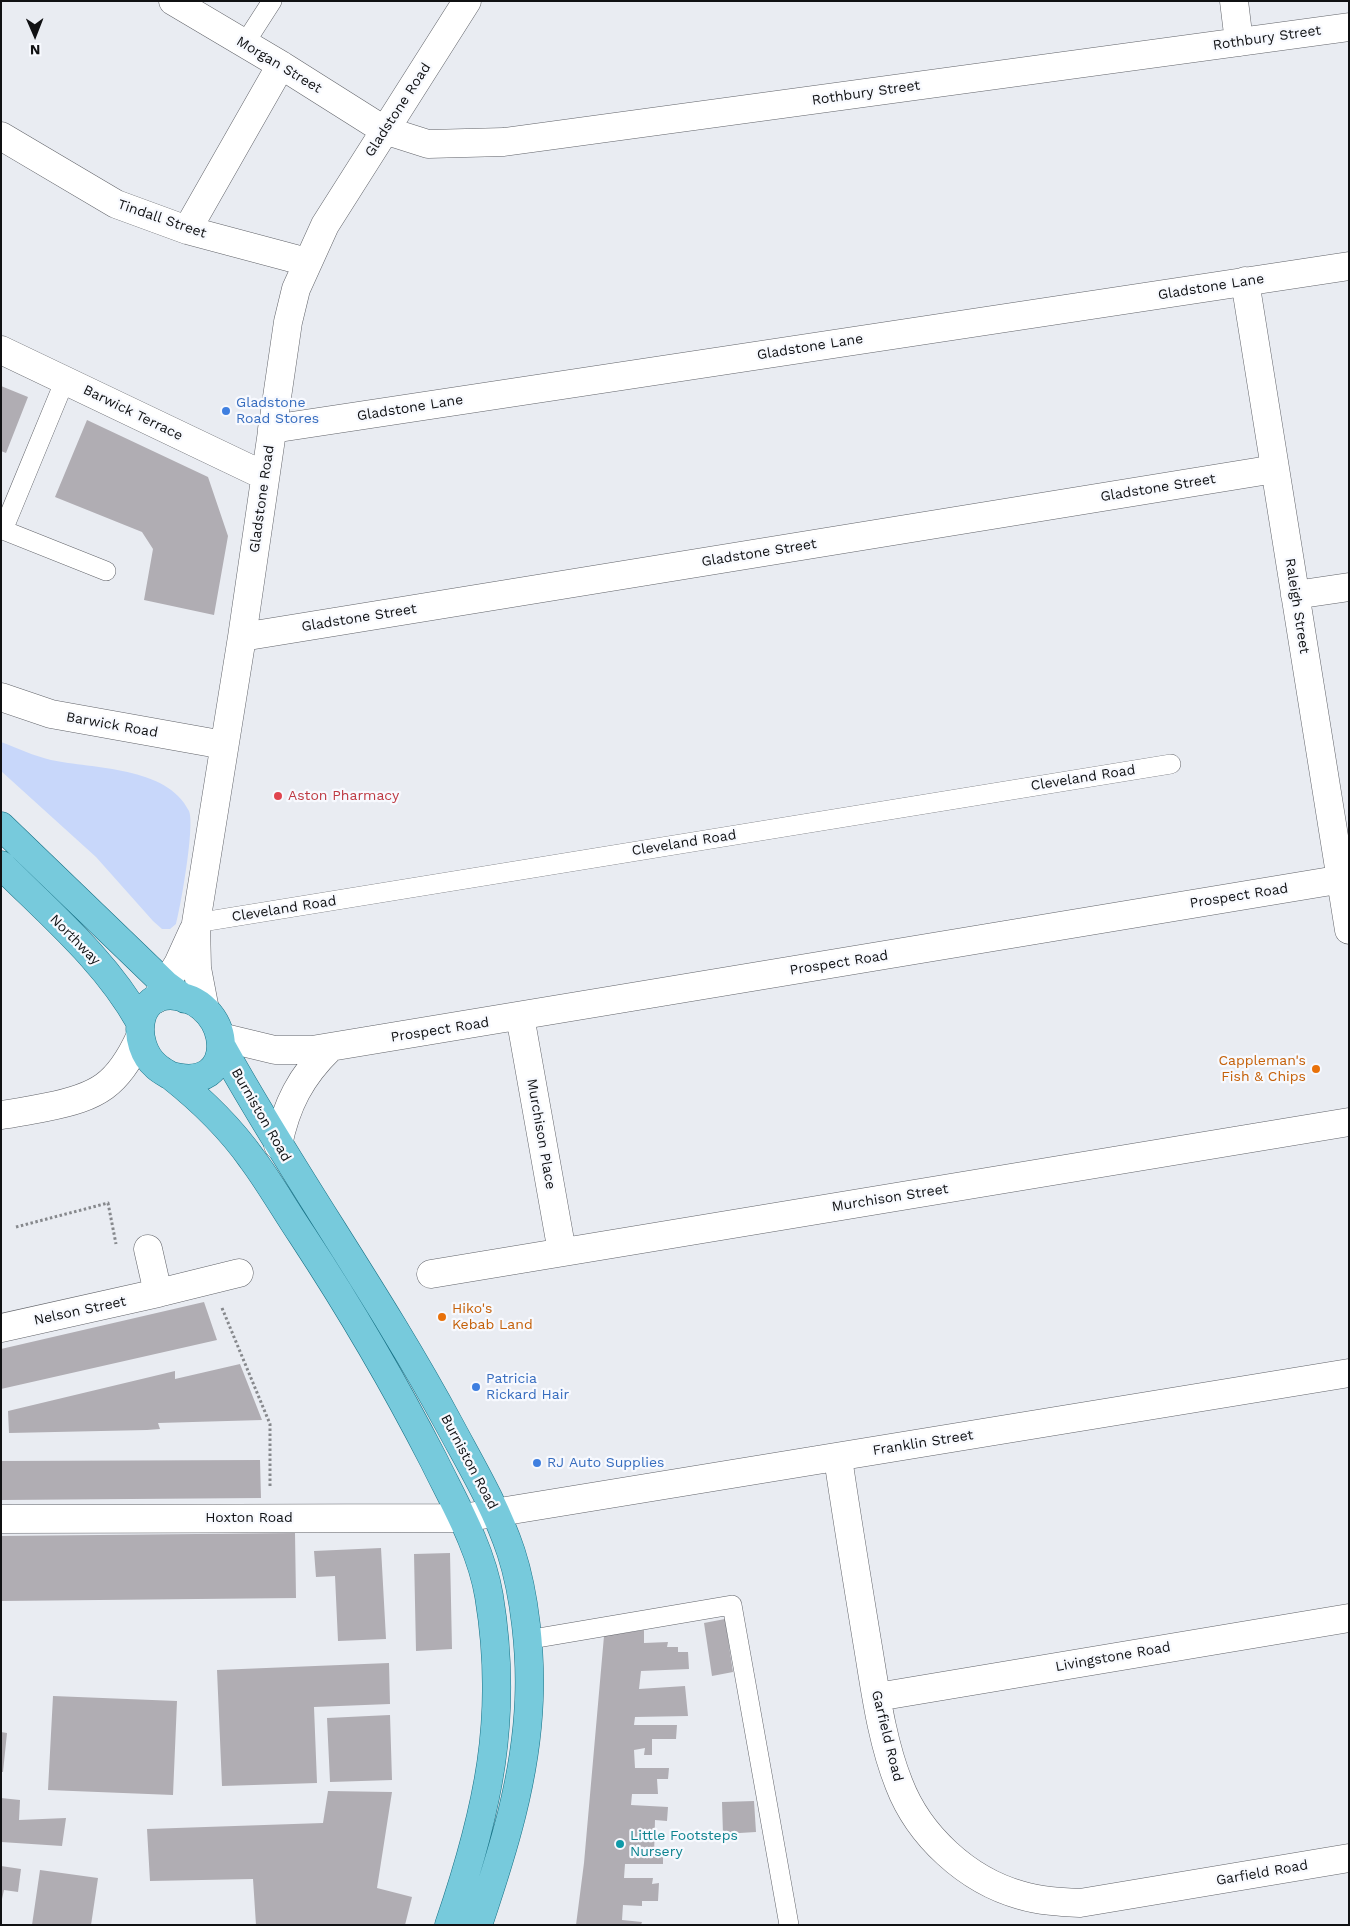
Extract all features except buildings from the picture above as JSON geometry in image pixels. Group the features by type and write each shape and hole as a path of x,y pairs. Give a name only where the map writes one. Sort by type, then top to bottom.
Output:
{"main road":[{"path":"1,826 178,998 218,1027 226,1052 204,1076 194,1079 182,1079 169,1075 152,1062 146,1054 140,1030 143,1013 178,998"},
{"name":"Northway","path":"1,865 105,970 126,996 140,1030"},
{"name":"Burniston Road","path":"226,1052 278,1145 371,1288 433,1395 497,1514 511,1553 520,1587 526,1640 530,1697 526,1752 515,1806 478,1925"},
{"name":"Burniston Road","path":"169,1075 210,1111 251,1158 350,1309 406,1407 463,1518 478,1558 488,1593 495,1642 498,1698 494,1750 486,1801 465,1878 449,1925"}],"street":[{"name":"Morgan Street","path":"173,1 281,65 384,130"},
{"name":"Gladstone Road","path":"178,998 196,923 242,637 288,322 296,288 325,225 467,1"},
{"path":"1234,1 1239,42"},
{"name":"Rothbury Street","path":"384,130 428,144 504,142 1349,27"},
{"path":"187,230 281,65"},
{"name":"Tindall Street","path":"1,136 116,204 187,230 307,262"},
{"name":"Gladstone Lane","path":"272,429 1349,266"},
{"name":"Raleigh Street","path":"1245,282 1295,595 1345,878 1349,930"},
{"name":"Barwick Terrace","path":"1,350 265,476"},
{"name":"Gladstone Street","path":"242,637 1275,469"},
{"path":"1295,595 1349,586"},
{"name":"Barwick Road","path":"1,697 50,714 224,746"},
{"name":"Prospect Road","path":"226,1052 330,1048 1345,878"},
{"name":"Gladstone Road","path":"178,998 197,968 196,923"},
{"name":"Murchison Place","path":"520,1016 562,1252"},
{"path":"1,1115 79,1101 94,1094 118,1075 131,1057 140,1030"},
{"path":"278,1145 283,1119 293,1094 304,1077 330,1048"},
{"name":"Murchison Street","path":"431,1274 1349,1122"},
{"path":"148,1249 158,1293"},
{"name":"Nelson Street","path":"1,1328 239,1273"},
{"name":"Franklin Street","path":"497,1514 1349,1373"},
{"name":"Garfield Road","path":"838,1458 877,1697 891,1761 899,1785 924,1830 965,1869 991,1884 1020,1895 1049,1901 1080,1903 1349,1858"},
{"name":"Hoxton Road","path":"1,1520 463,1518 497,1514"},
{"name":"Livingstone Road","path":"877,1697 1349,1618"}],"lane":[{"path":"245,44 272,1"},
{"path":"65,380 3,530 106,571"},
{"name":"Cleveland Road","path":"196,923 1171,764"},
{"path":"526,1640 732,1605 789,1925"}],"path":[{"path":"16,1226 108,1203 118,1254 148,1249"},
{"path":"211,1281 270,1424 269,1518"}],"shaded area":[{"path":"1,742 51,760 107,768 147,777 164,785 178,796 189,811 190,832 184,884 176,924 170,929 162,929 96,857 1,771"}],"place":[{"name":"Gladstone Road Stores","path":"226,411"},
{"name":"Aston Pharmacy","path":"278,796"},
{"name":"Cappleman's Fish & Chips","path":"1316,1069"},
{"name":"Hiko's Kebab Land","path":"442,1317"},
{"name":"Patricia Rickard Hair","path":"476,1387"},
{"name":"RJ Auto Supplies","path":"537,1463"},
{"name":"Little Footsteps Nursery","path":"620,1844"}]}
